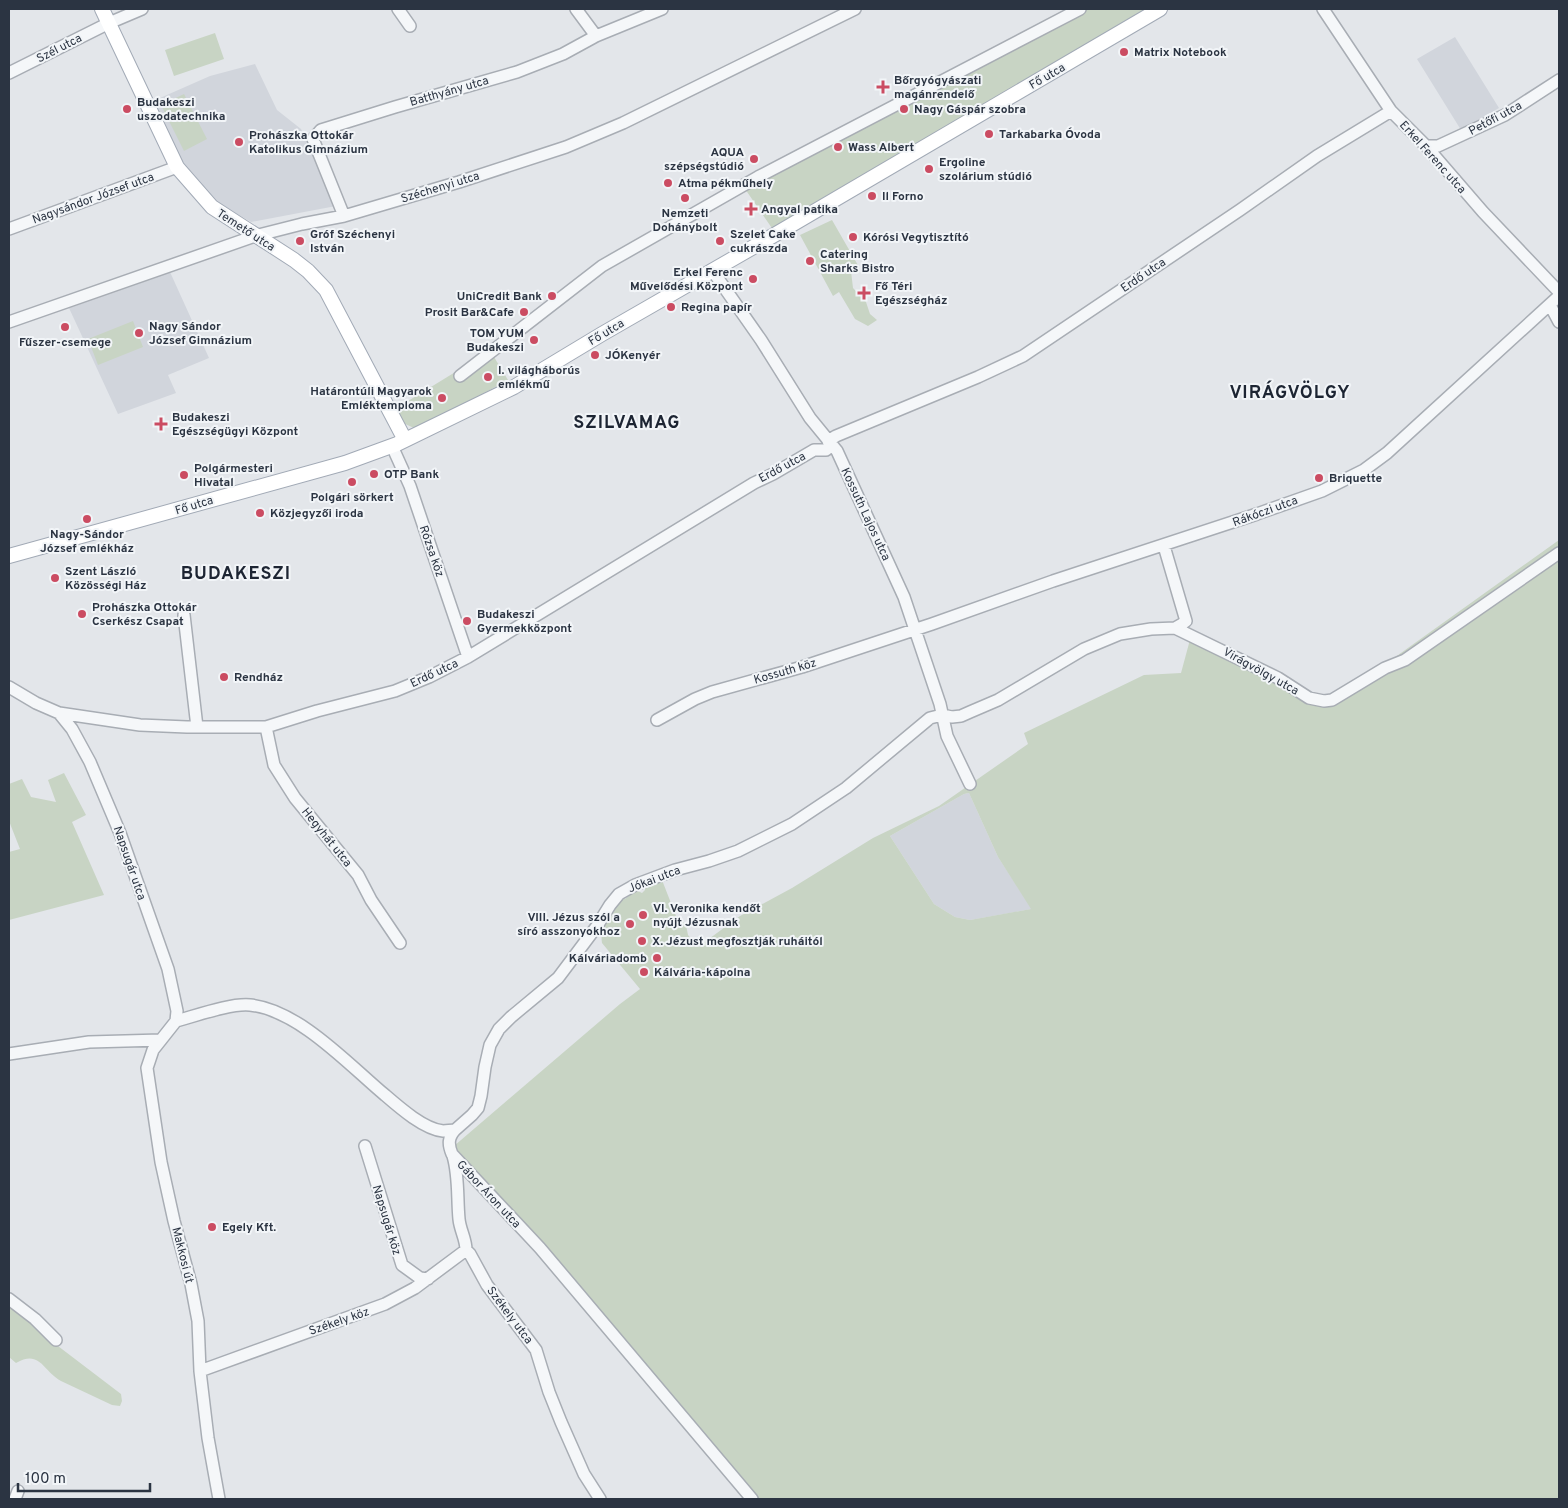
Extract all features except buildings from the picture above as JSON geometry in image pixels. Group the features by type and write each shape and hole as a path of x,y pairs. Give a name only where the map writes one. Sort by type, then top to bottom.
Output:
{"main road":[{"name":"Temető utca","path":"102,9 177,167 212,207 294,260 308,271 326,290 398,443"},
{"name":"Fő utca","path":"9,556 345,463 398,443 514,388 610,329 1160,9"}],"street":[{"name":"Szél utca","path":"9,73 109,23 142,9"},
{"path":"398,9 410,26"},
{"path":"576,9 596,36"},
{"name":"Batthyány utca","path":"344,216 313,139 321,130 517,72 564,54 596,36 662,9"},
{"name":"Széchenyi utca","path":"9,322 255,236 344,216 459,182 566,147 623,123 855,9"},
{"path":"460,376 602,266 758,177 1080,9"},
{"name":"Erkel Ferenc utca","path":"1323,9 1391,111 1426,146 1482,212 1559,292"},
{"name":"Petőfi utca","path":"1426,146 1438,146 1505,115 1559,80"},
{"name":"Erdő utca","path":"9,687 36,703 59,713 140,725 266,727 395,690 429,677 468,657 754,483 814,450 817,440 827,440 978,377 1023,356 1317,156 1391,111"},
{"name":"Nagysándor József utca","path":"9,229 177,167"},
{"name":"Kossuth Lajos utca","path":"712,270 761,340 810,418 837,451 893,571 916,629 940,704 947,736 970,784"},
{"name":"Rákóczi utca","path":"916,629 1054,581 1258,514 1322,491 1364,470 1387,453 1559,296"},
{"path":"1550,305 1559,322"},
{"name":"Rózsa köz","path":"398,443 410,486 468,657"},
{"path":"1164,546 1186,621 1175,628"},
{"name":"Virágvölgy utca","path":"942,715 961,716 991,703 1084,649 1120,634 1151,629 1175,628 1278,678 1309,698 1324,701 1332,700 1385,668 1405,660 1559,553"},
{"path":"184,615 197,727"},
{"name":"Kossuth köz","path":"657,720 712,692 802,667 916,629"},
{"name":"Napsugár utca","path":"59,713 72,729 90,762 120,833 168,969 176,1011 176,1022"},
{"name":"Jókai utca","path":"455,1130 478,1108 490,1045 499,1029 558,978 619,894 635,885 675,870 738,851 792,824 846,788 930,718 942,715"},
{"name":"Hegyhát utca","path":"266,727 274,765 295,798 358,875 371,900 400,943"},
{"path":"176,1022 234,1006 248,1005 259,1006 285,1016 318,1038 409,1116 433,1128 443,1131 455,1130"},
{"name":"Makkosi út","path":"176,1022 153,1050 146,1068 161,1162 191,1284 198,1321 200,1371 208,1438 219,1499"},
{"path":"9,1054 89,1042 161,1040"},
{"name":"Gábor Áron utca","path":"455,1130 449,1136 449,1146 452,1154 540,1248 752,1499"},
{"name":"Napsugár köz","path":"365,1146 402,1265 420,1278 428,1279"},
{"name":"Székely utca","path":"452,1154 456,1166 459,1220 466,1250 487,1285 536,1350 549,1392 584,1474 600,1499"},
{"name":"Székely köz","path":"200,1371 285,1339 370,1311 415,1288 466,1250"},
{"path":"9,1299 35,1319 56,1340"}],"shaded area":[{"path":"1455,37 1499,108 1461,130 1417,59"},
{"name":"Prohászka Ottokár Katolikus Gimnázium","path":"255,64 277,110 301,129 336,206 251,222 220,204 178,156 151,102 210,76"},
{"name":"Nagy Sándor József Gimnázium","path":"170,272 209,358 168,375 176,393 118,414 69,308"},
{"path":"969,793 998,857 1032,909 970,920 955,917 934,904 890,836 964,794"}],"green space":[{"path":"1080,9 1160,9 776,234 743,186"},
{"path":"215,33 224,59 174,76 165,50"},
{"path":"184,94 207,139 184,151 161,105"},
{"path":"832,220 859,267 851,271 853,288 866,302 870,314 877,320 868,326 855,319 839,292 833,296 800,235"},
{"path":"133,321 143,347 98,365 88,339"},
{"path":"494,357 508,380 426,425 414,428 403,423 395,409 457,371 464,377"},
{"path":"1559,540 1559,1499 757,1499 454,1146 640,989 602,943 604,924 622,897 625,899 636,890 642,893 645,890 645,886 662,880 676,916 686,925 688,935 698,947 740,916 792,888 873,838 939,806 1028,744 1024,733 1144,675 1181,673 1191,636 1324,701 1359,683","holes":["969,793 998,857 1031,909 970,920 955,917 934,904 890,836 964,794"]},
{"path":"64,773 86,815 72,822 104,895 9,920 9,852 20,849 9,821 9,784 22,779 31,797 56,802 48,780"},
{"path":"9,1307 17,1310 54,1343 121,1394 122,1401 120,1406 112,1405 61,1381 36,1360 24,1359 16,1363 9,1357"}],"place":[{"name":"Matrix Notebook","path":"1124,52"},
{"name":"Bőrgyógyászati magánrendelő","path":"883,87"},
{"name":"Budakeszi uszodatechnika","path":"127,109"},
{"name":"Nagy Gáspár szobra","path":"904,109"},
{"name":"Tarkabarka Óvoda","path":"989,134"},
{"name":"Prohászka Ottokár Katolikus Gimnázium","path":"239,142"},
{"name":"Wass Albert","path":"838,147"},
{"name":"AQUA szépségstúdió","path":"754,159"},
{"name":"Ergoline szolárium stúdió","path":"929,169"},
{"name":"Atma pékműhely","path":"668,183"},
{"name":"Il Forno","path":"872,196"},
{"name":"Nemzeti Dohánybolt","path":"685,198"},
{"name":"Angyal patika","path":"751,209"},
{"name":"Kórósi Vegytisztító","path":"853,237"},
{"name":"Gróf Széchenyi István","path":"300,241"},
{"name":"Szelet Cake cukrászda","path":"720,241"},
{"name":"Catering Sharks Bistro","path":"810,261"},
{"name":"Erkel Ferenc Művelődési Központ","path":"753,279"},
{"name":"Fő Téri Egészségház","path":"864,293"},
{"name":"UniCredit Bank","path":"552,296"},
{"name":"Regina papír","path":"671,307"},
{"name":"Prosit Bar&Cafe","path":"524,312"},
{"name":"Fűszer-csemege","path":"65,327"},
{"name":"Nagy Sándor József Gimnázium","path":"139,333"},
{"name":"TOM YUM Budakeszi","path":"534,340"},
{"name":"JÓKenyér","path":"595,355"},
{"name":"I. világháborús emlékmű","path":"488,377"},
{"name":"Határontúli Magyarok Emléktemploma","path":"442,398"},
{"name":"Budakeszi Egészségügyi Központ","path":"161,424"},
{"name":"OTP Bank","path":"374,474"},
{"name":"Polgármesteri Hivatal","path":"184,475"},
{"name":"Briquette","path":"1319,478"},
{"name":"Polgári sörkert","path":"352,482"},
{"name":"Közjegyzői iroda","path":"260,513"},
{"name":"Nagy-Sándor József emlékház","path":"87,519"},
{"name":"Szent László Közösségi Ház","path":"55,578"},
{"name":"Prohászka Ottokár Cserkész Csapat","path":"82,614"},
{"name":"Budakeszi Gyermekközpont","path":"467,621"},
{"name":"Rendház","path":"224,677"},
{"name":"VI. Veronika kendőt nyújt Jézusnak","path":"643,915"},
{"name":"VIII. Jézus szól a síró asszonyokhoz","path":"630,924"},
{"name":"X. Jézust megfosztják ruháitól","path":"642,941"},
{"name":"Kálváriadomb","path":"657,958"},
{"name":"Kálvária-kápolna","path":"644,972"},
{"name":"Egely Kft.","path":"212,1227"}],"district":[{"name":"VIRÁGVÖLGY","path":"1290,392"},
{"name":"SZILVAMAG","path":"627,422"},
{"name":"BUDAKESZI","path":"236,573"}]}
